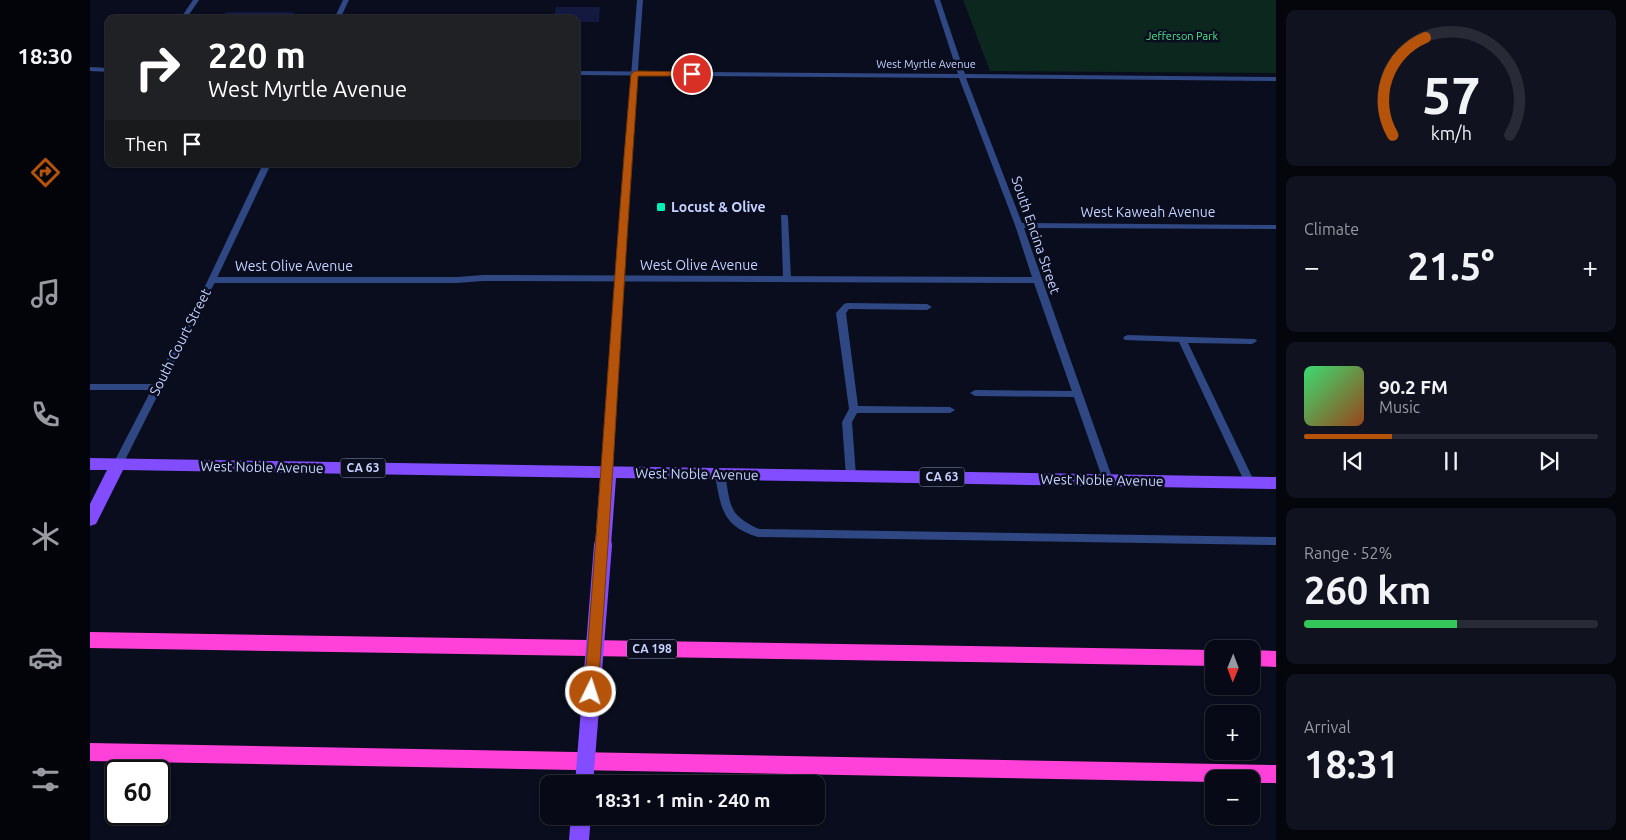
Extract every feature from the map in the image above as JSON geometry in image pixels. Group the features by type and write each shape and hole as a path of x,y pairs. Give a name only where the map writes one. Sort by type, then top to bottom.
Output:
{"highway":[{"name":"CA 198","path":"90,640 1205,658"},
{"path":"1260,658 1276,659"},
{"path":"90,752 1276,774"}],"main road":[{"name":"West Noble Avenue","path":"90,464 1276,483"},
{"name":"South Court Street","path":"90,520 118,464"},
{"path":"585,775 608,473"},
{"path":"579,840 580,825"}],"street":[{"path":"186,15 196,0"},
{"path":"339,15 346,0"},
{"path":"608,473 618,279 640,0"},
{"name":"South Encina Street","path":"937,0 962,76 1019,225 1108,480"},
{"path":"90,69 105,70"},
{"name":"West Myrtle Avenue","path":"580,73 1276,79"},
{"name":"South Court Street","path":"118,464 212,280 266,167"},
{"path":"784,217 787,278"},
{"name":"West Kaweah Avenue","path":"1019,225 1276,226"},
{"name":"West Olive Avenue","path":"212,280 787,278 1037,280"},
{"path":"851,476 847,422 854,409 841,312 847,306 927,307"},
{"path":"1128,338 1252,341"},
{"path":"1182,339 1250,483"},
{"path":"90,387 157,387"},
{"path":"975,393 1077,394"},
{"path":"854,409 950,410"},
{"path":"720,474 727,513 738,525 758,533 1276,541"}],"green space":[{"name":"Jefferson Park","path":"963,0 1276,0 1276,73 990,71"}],"building":[{"path":"556,7 600,7 599,22 580,22 580,15 555,15"},
{"path":"226,12 294,12 292,15 196,15 225,14"}],"place":[{"name":"Locust & Olive","path":"661,207"}],"route":[{"path":"591,692 610,437 618,279 635,74 692,74"}]}
